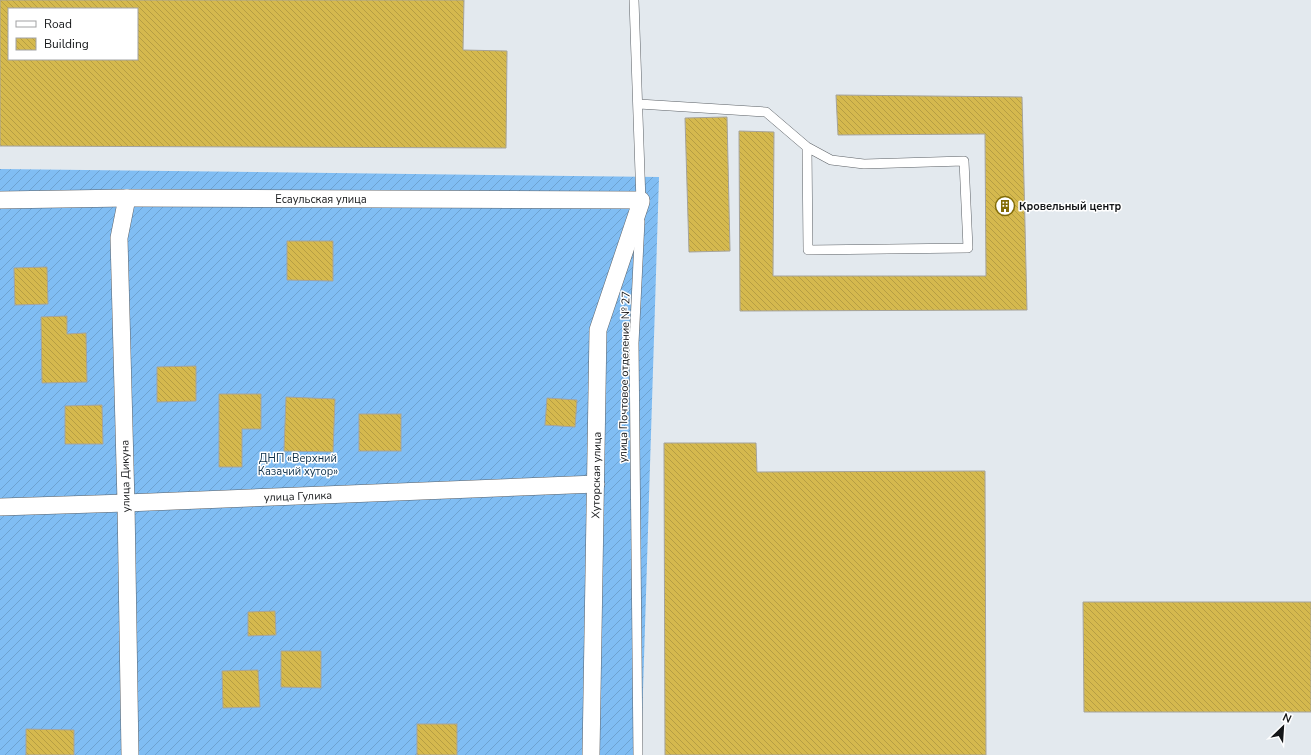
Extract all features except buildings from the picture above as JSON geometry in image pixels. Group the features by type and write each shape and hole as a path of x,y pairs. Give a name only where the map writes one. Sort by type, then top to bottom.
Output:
{"street":[{"name":"Есаульская улица","path":"0,200 127,198 641,201"},
{"name":"улица Дикуна","path":"127,198 119,238 126,503 130,755"},
{"name":"Хуторская улица","path":"591,755 598,330 641,201"},
{"name":"улица Гулика","path":"0,506 126,503 596,484"}],"lane":[{"name":"улица Почтовое отделение № 27","path":"634,0 639,104 641,201 634,343 638,755"},
{"path":"639,104 766,112 807,147 831,160 864,164 964,162 968,248 808,250 807,147"}],"green space":[{"name":"ДНП «Верхний Казачий хутор»","path":"0,169 659,177 641,755 0,755"}],"place":[{"name":"Кровельный центр","path":"1005,206"}]}
